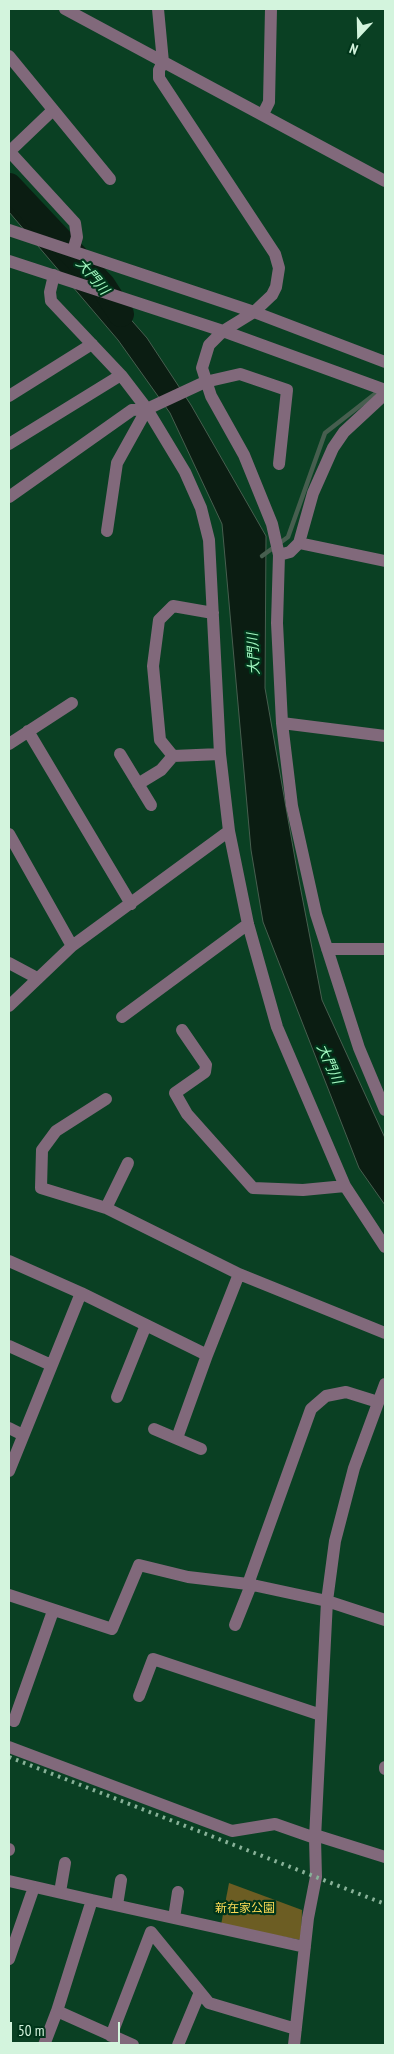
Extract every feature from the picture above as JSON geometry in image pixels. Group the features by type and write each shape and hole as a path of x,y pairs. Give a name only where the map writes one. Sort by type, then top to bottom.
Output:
{"street":[{"path":"65,9 385,181"},
{"path":"158,9 163,62 159,70 159,78 275,254 279,268 276,287 266,302 254,312 223,331 209,345 203,357 200,385 244,455 272,524 279,555 278,623 282,723 292,806 316,914 327,950 358,1048 385,1110"},
{"path":"263,114 269,102 271,9"},
{"path":"9,56 110,179"},
{"path":"54,110 9,151 75,222 77,237 73,251"},
{"path":"9,230 254,312 385,362"},
{"path":"9,261 223,331 385,390"},
{"path":"54,275 50,292 51,301 149,407 185,472 201,508 209,540 220,754 229,831 248,924 277,1027 345,1186 385,1248"},
{"path":"9,396 92,344"},
{"path":"9,496 132,410 149,407 200,385 240,374 287,390 279,464"},
{"path":"9,444 121,375"},
{"path":"279,555 290,552 299,543 312,493 333,448 344,432 385,394"},
{"path":"107,531 117,463 149,407"},
{"path":"299,543 385,562"},
{"path":"173,756 160,740 152,666 158,620 173,606 213,613"},
{"path":"9,744 72,703"},
{"path":"282,723 385,736"},
{"path":"28,731 130,904"},
{"path":"120,754 151,805"},
{"path":"138,784 161,770 173,756 220,754"},
{"path":"9,1006 72,946 229,831"},
{"path":"9,834 72,946"},
{"path":"122,1017 248,924"},
{"path":"327,950 385,949"},
{"path":"9,963 37,978"},
{"path":"182,1030 206,1066 205,1072 174,1093 186,1114 253,1188 303,1190 345,1186"},
{"path":"106,1099 56,1130 42,1150 41,1188 106,1208 239,1274 385,1333"},
{"path":"106,1208 128,1164"},
{"path":"9,1261 81,1293 207,1355"},
{"path":"177,1438 239,1274"},
{"path":"9,1471 81,1293"},
{"path":"117,1398 146,1325"},
{"path":"9,1346 51,1365"},
{"path":"294,2045 305,1947 316,1877 315,1836 327,1601 335,1542 354,1468 385,1384"},
{"path":"235,1625 311,1409 326,1396 346,1392 378,1402"},
{"path":"9,1428 23,1435"},
{"path":"154,1429 201,1449"},
{"path":"9,1595 112,1630 139,1565 188,1577 250,1584 327,1601 385,1620"},
{"path":"14,1721 53,1611"},
{"path":"140,1696 153,1659 321,1715"},
{"path":"9,1747 232,1831 275,1824 385,1857"},
{"path":"60,1892 64,1862"},
{"path":"117,1905 120,1880"},
{"path":"9,1881 305,1947"},
{"path":"9,1959 34,1887"},
{"path":"174,1918 178,1892"},
{"path":"44,2045 92,1900"},
{"path":"111,2036 151,1932 209,2003 296,2029"},
{"path":"178,2045 200,1992"},
{"path":"56,2011 133,2045"}],"green space":[{"name":"新在家公園","path":"229,1883 302,1910 301,1940 221,1925"}],"water":[{"path":"9,196 24,197 147,338 191,405 266,536 265,688 297,870 322,1000 385,1138 385,1205 359,1168 263,922 251,850 222,524 170,413 118,340 9,212"}],"waterway":[{"name":"大門川","path":"9,186 103,286 121,314"},
{"path":"262,556 288,537 325,433 380,390"}],"railway":[{"path":"9,1757 385,1904"}]}
